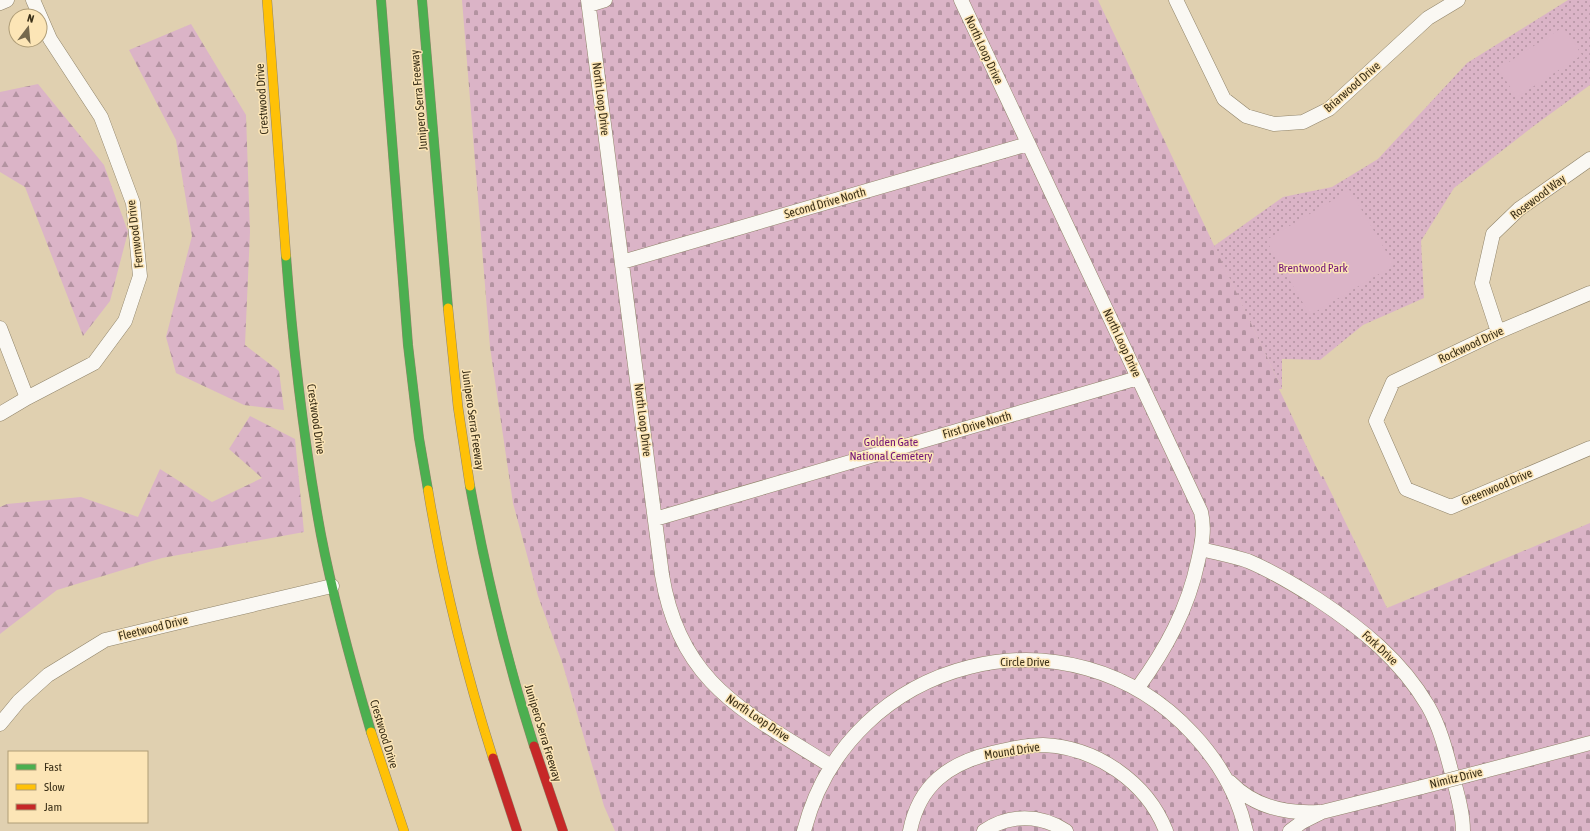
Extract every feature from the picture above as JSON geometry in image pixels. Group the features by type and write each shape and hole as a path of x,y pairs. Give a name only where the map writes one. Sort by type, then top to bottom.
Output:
{"main road":[{"name":"Crestwood Drive","path":"267,0 293,339 305,438 332,586 347,649 365,713 404,831"},
{"path":"381,0 406,328 424,469 441,560 458,637 488,746 517,831"},
{"name":"Junipero Serra Freeway","path":"422,0 452,350 467,464 483,551 504,643 526,721 563,831"},
{"path":"553,804 569,831"}],"street":[{"path":"0,3 7,0"},
{"path":"589,2 605,0"},
{"name":"North Loop Drive","path":"961,0 1201,512 1203,525 1201,549 1192,584 1177,625 1158,658 1137,689"},
{"name":"Briarwood Drive","path":"1176,0 1224,99 1246,116 1274,124 1303,122 1329,109 1428,18 1458,0"},
{"name":"North Loop Drive","path":"589,2 662,575 668,604 678,633 697,666 714,686 733,703 831,766"},
{"name":"Fernwood Drive","path":"0,414 94,363 125,321 140,276 133,203 101,117 48,34"},
{"name":"Second Drive North","path":"622,262 1028,144"},
{"name":"Rosewood Way","path":"1498,332 1482,283 1493,234 1519,208 1590,159"},
{"name":"Rockwood Drive","path":"1376,420 1393,382 1498,332 1590,293"},
{"path":"0,328 27,398"},
{"name":"First Drive North","path":"655,519 1138,378"},
{"name":"Greenwood Drive","path":"1376,420 1406,489 1451,507 1590,448"},
{"name":"Fork Drive","path":"1201,549 1247,561 1289,582 1354,625 1390,656 1415,686 1435,721 1447,752 1460,804 1463,831"},
{"name":"Fleetwood Drive","path":"0,724 19,701 48,675 106,640 332,586"},
{"name":"Circle Drive","path":"804,831 812,804 831,766 855,735 883,708 927,680 968,667 1012,660 1057,662 1084,668 1103,674 1137,689 1157,702 1179,720 1201,742 1220,769 1234,796 1246,831"},
{"name":"Nimitz Drive","path":"1290,831 1307,819 1322,812 1590,743"},
{"name":"Mound Drive","path":"910,831 916,812 923,798 935,781 951,768 980,756 1011,748 1043,745 1076,751 1098,759 1119,771 1137,786 1145,796 1159,816 1166,831"},
{"name":"Nimitz Drive","path":"1220,769 1236,788 1258,803 1267,807 1288,811 1322,812"},
{"path":"984,831 1007,820 1025,818 1043,820 1066,831"}],"green space":[{"name":"Golden Gate National Cemetery","path":"462,0 1098,0 1282,389 1279,389 1321,477 1323,476 1387,608 1590,523 1590,831 615,831 604,806 562,662 538,596 513,503 490,347"},
{"name":"Brentwood Park","path":"1568,0 1590,0 1590,85 1535,125 1454,188 1421,241 1424,298 1363,325 1320,360 1282,359 1282,389 1214,246 1283,197 1332,187 1378,159 1467,63"},
{"path":"191,24 246,115 250,232 245,345 279,371 284,410 244,405 176,373 166,337 192,236 176,140 129,50"},
{"path":"1563,27 1582,55 1517,97 1498,69"},
{"path":"38,84 104,165 128,232 110,301 83,336 25,187 0,172 0,92"},
{"path":"1350,190 1394,265 1310,315 1266,240"},
{"path":"250,416 295,439 304,532 162,558 57,590 0,634 0,507 7,504 81,497 138,517 160,469 212,502 262,478 229,449"}],"traffic: fast":[{"path":"381,0 408,345 419,438 428,490"},
{"path":"422,0 448,308"},
{"path":"286,256 300,396 309,466 321,535 344,634 371,732"},
{"path":"470,486 498,617 534,746"}],"traffic: slow":[{"path":"267,0 286,256"},
{"path":"448,308 458,407 470,486"},
{"path":"428,490 448,592 464,659 493,758"},
{"path":"371,732 404,831"}],"traffic: jam":[{"path":"534,746 563,831"},
{"path":"493,758 517,831"}]}
